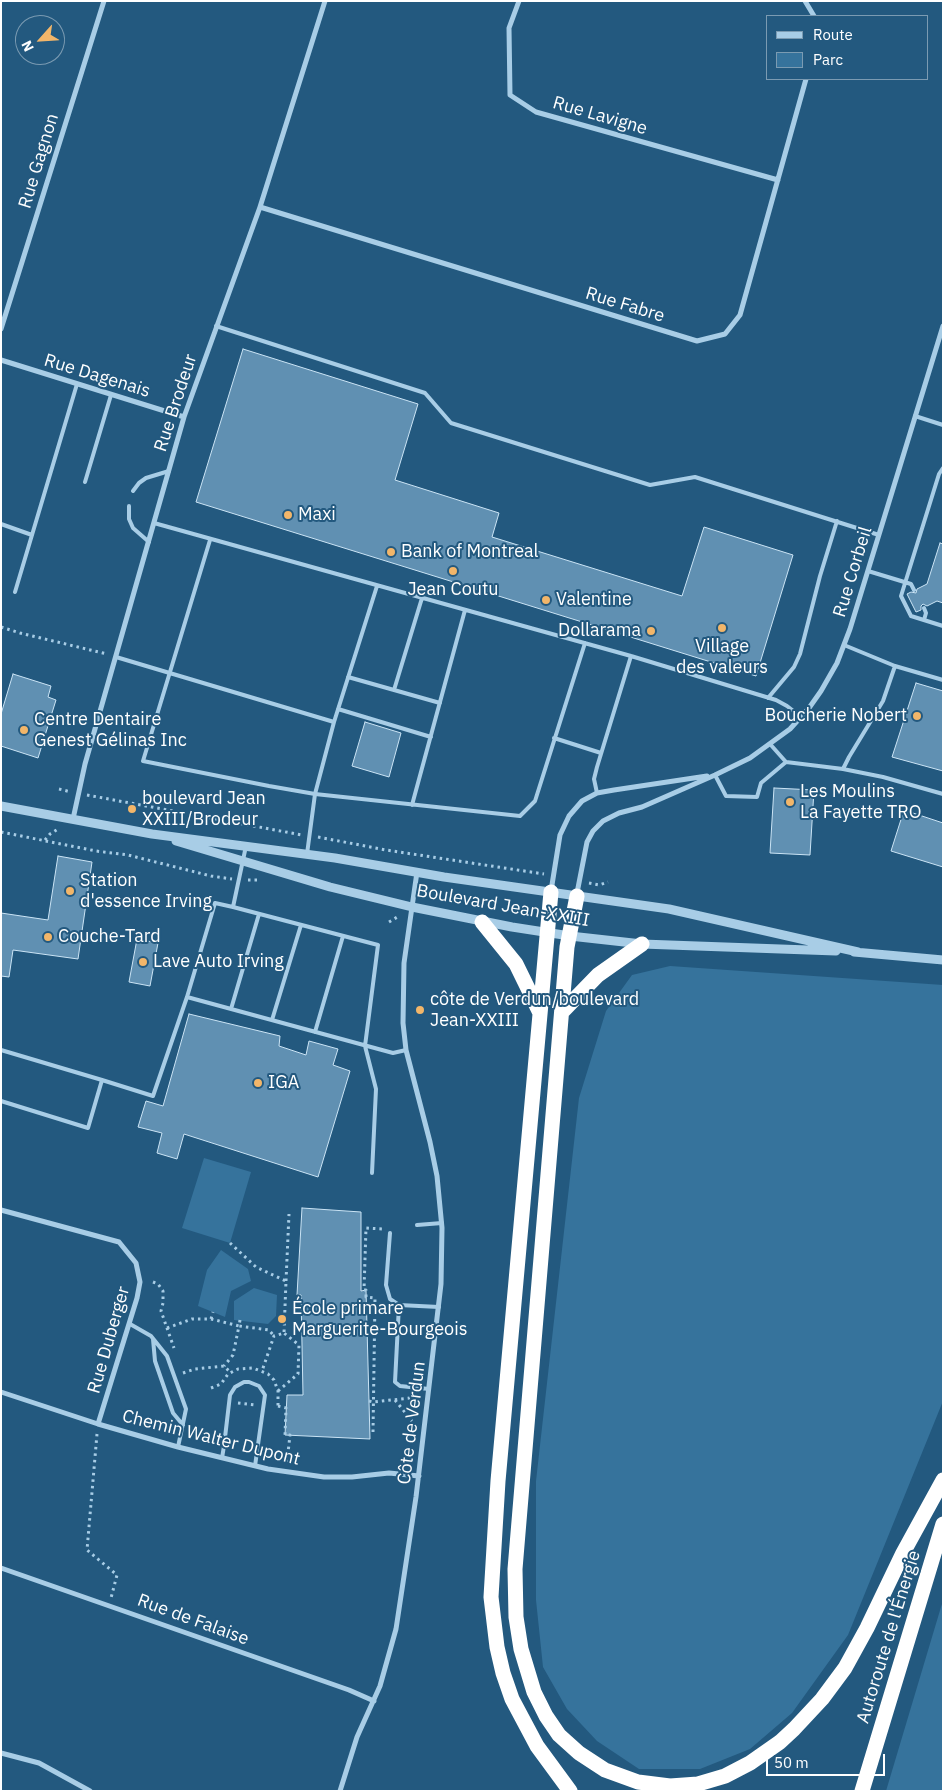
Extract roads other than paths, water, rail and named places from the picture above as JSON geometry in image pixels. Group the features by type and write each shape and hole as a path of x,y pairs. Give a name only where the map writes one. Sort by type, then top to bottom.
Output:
{"highway":[{"path":"551,892 498,1481 491,1597 498,1653 512,1700 537,1746 570,1791"},
{"path":"577,896 570,936 563,1011 519,1508 514,1585 516,1617 525,1664 540,1705 559,1735 579,1754 605,1770 622,1777 654,1785 684,1786 712,1780 736,1771 766,1754 780,1742 808,1715 844,1668 867,1628 903,1553 943,1480"},
{"path":"482,922 516,964 539,1012"},
{"path":"563,1011 598,975 642,944"},
{"name":"Autoroute de l'Énergie","path":"862,1791 943,1524"}],"street":[{"name":"Rue Gagnon","path":"1,329 104,1"},
{"name":"Rue Brodeur","path":"73,819 84,764 184,418 260,207 325,1"},
{"name":"Rue Lavigne","path":"519,1 509,28 510,95 536,112 778,180"},
{"path":"804,1 813,15"},
{"name":"Rue Fabre","path":"260,207 697,341 725,334 740,314 806,80"},
{"name":"Rue Corbeil","path":"577,896 586,848 590,836 598,825 613,815 642,807 750,758 790,729 801,718 827,682 844,645 943,326"},
{"name":"Rue Dagenais","path":"1,360 184,418"},
{"name":"Rue Corbeil","path":"551,892 558,842 564,824 582,801 597,793 715,775"},
{"name":"Boulevard Jean-XXIII","path":"1,806 152,834 307,854 669,909 858,952"},
{"name":"Boulevard Jean-XXIII","path":"152,834 330,887 482,922 547,933 642,944 858,952 943,960"},
{"name":"Côte de Verdun","path":"340,1791 357,1737 374,1701 388,1660 399,1615 439,1307 443,1254 442,1223 435,1163 406,1050 403,1023 402,989 404,963 417,872"},
{"name":"Rue Duberger","path":"1,1210 119,1242 136,1263 140,1282 130,1324 98,1424"},
{"name":"Chemin Walter Dupont","path":"1,1392 98,1424 178,1447 255,1466 324,1477 352,1477 389,1473 418,1476"},
{"name":"Rue de Falaise","path":"1,1568 349,1690 374,1701"},
{"path":"1,1753 38,1763 90,1791"}],"lane":[{"path":"216,326 425,393 451,423 460,426 650,484 695,477 879,535"},
{"path":"15,592 77,384"},
{"path":"85,482 111,395"},
{"path":"915,416 943,425"},
{"path":"943,468 939,474 901,596 911,616 943,626"},
{"path":"133,491 146,478 169,471"},
{"path":"128,506 129,519 133,528 148,542"},
{"path":"768,698 794,667 800,654 820,576 837,521"},
{"path":"154,523 632,656 768,698 784,704 801,718"},
{"path":"1,524 32,535"},
{"path":"210,540 143,762 315,794 520,816 534,801 585,643"},
{"path":"868,571 911,584 914,590"},
{"path":"307,854 315,794 334,722 377,586"},
{"path":"394,690 422,598"},
{"path":"924,608 926,613 924,620"},
{"path":"412,805 465,610"},
{"path":"844,645 895,666 943,680"},
{"path":"597,793 594,779 632,656"},
{"path":"116,657 334,722"},
{"path":"843,770 849,756 883,701 895,666"},
{"path":"348,678 440,703"},
{"path":"338,709 431,737"},
{"path":"554,738 601,754"},
{"path":"770,744 786,762 898,780 943,794"},
{"path":"715,775 726,796 757,797 761,783 786,762"},
{"path":"233,907 246,846"},
{"path":"1,1050 153,1096 187,997 215,903 378,945 365,1046 376,1088 372,1173"},
{"path":"231,1008 259,914"},
{"path":"272,1020 301,924"},
{"path":"316,1032 342,936"},
{"path":"187,997 393,1053 406,1050"},
{"path":"1,1101 88,1128 102,1080"},
{"path":"417,1225 442,1223"},
{"path":"390,1233 387,1290 390,1299 399,1305 439,1307"},
{"path":"399,1305 395,1382 400,1386 429,1390"},
{"path":"130,1324 146,1332 168,1356 186,1408 178,1447"},
{"path":"153,1339 155,1361 173,1412 183,1425"},
{"path":"222,1458 230,1394 235,1387 244,1382 250,1382 259,1386 265,1395 255,1466"}],"place":[{"name":"Maxi","path":"288,515"},
{"name":"Bank of Montreal","path":"391,552"},
{"name":"Jean Coutu","path":"453,571"},
{"name":"Valentine","path":"546,600"},
{"name":"Village des valeurs","path":"722,628"},
{"name":"Dollarama","path":"651,631"},
{"name":"Boucherie Nobert","path":"917,716"},
{"name":"Centre Dentaire Genest Gélinas Inc","path":"24,730"},
{"name":"Les Moulins La Fayette TRO","path":"790,802"},
{"name":"boulevard Jean XXIII/Brodeur","path":"132,809"},
{"name":"Station d'essence Irving","path":"70,891"},
{"name":"Couche-Tard","path":"48,937"},
{"name":"Lave Auto Irving","path":"143,962"},
{"name":"côte de Verdun/boulevard Jean-XXIII","path":"420,1010"},
{"name":"IGA","path":"258,1083"},
{"name":"École primare Marguerite-Bourgeois","path":"282,1319"}]}
